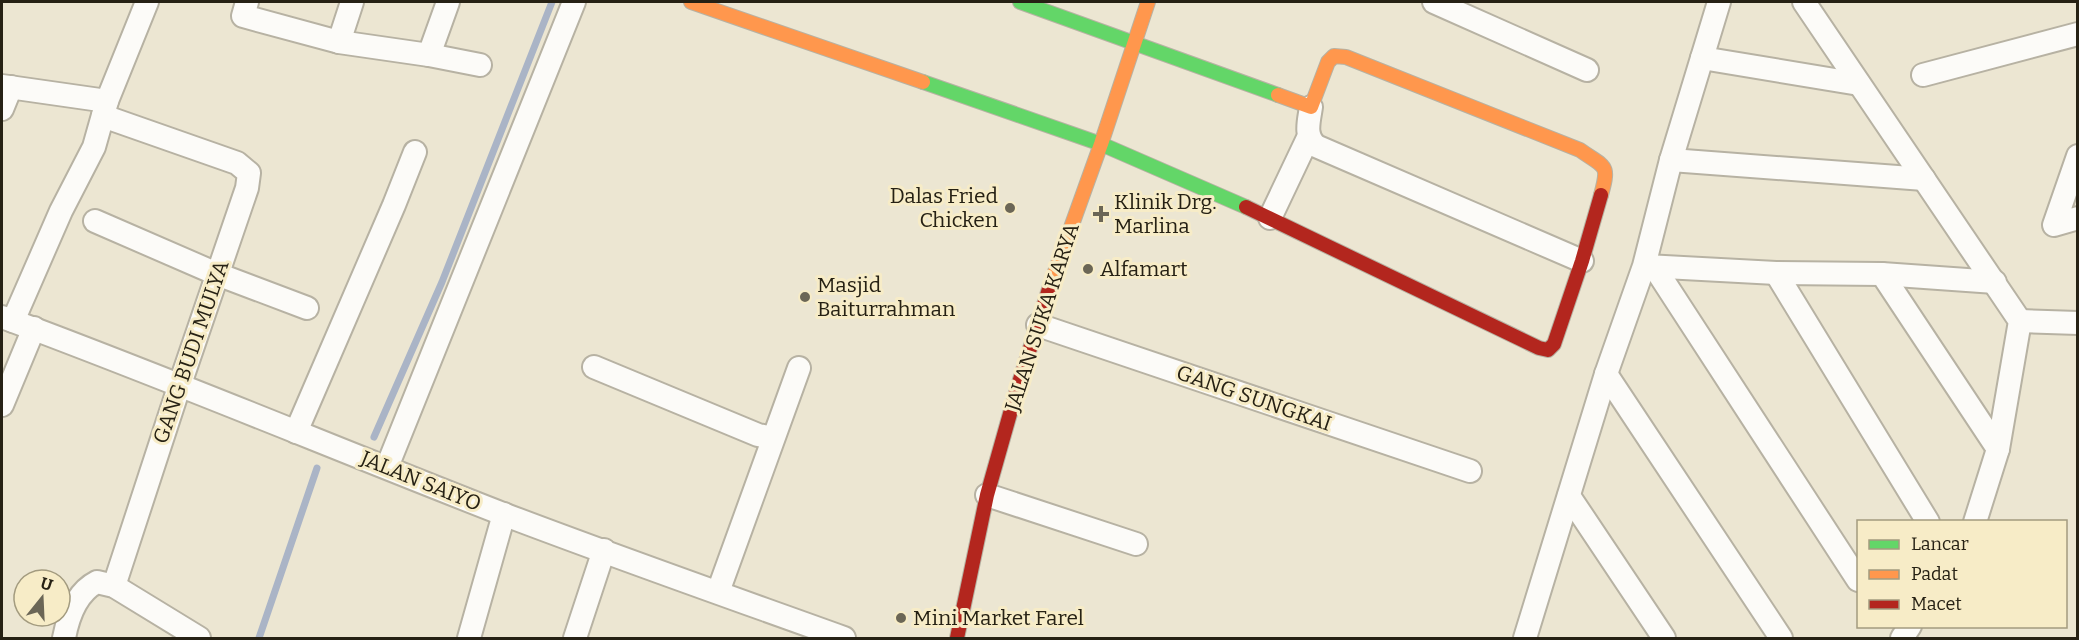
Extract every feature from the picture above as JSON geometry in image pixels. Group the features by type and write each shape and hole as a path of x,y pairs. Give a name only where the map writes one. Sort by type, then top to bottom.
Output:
{"street":[{"path":"2,405 16,322 61,211 94,147 105,109 147,2"},
{"path":"247,2 243,16 339,42 480,65"},
{"path":"339,42 352,2"},
{"path":"429,55 448,2"},
{"path":"387,467 574,2"},
{"path":"691,2 1101,144 1269,218 1546,350 1550,350 1554,344 1582,261 1607,172 1603,166 1580,150 1343,56 1334,56 1328,62 1311,107 1308,138 1269,218"},
{"path":"1020,2 1311,107"},
{"name":"JALAN SUKA KARYA","path":"957,639 987,495 1017,389 1050,285 1101,144 1148,2"},
{"path":"1434,2 1587,70"},
{"path":"1544,639 1528,629 1605,374 1649,267 1671,160 1719,2"},
{"path":"1805,2 2020,321 1998,450 1976,520"},
{"path":"1923,75 2078,34"},
{"path":"1702,58 1859,84"},
{"path":"2,109 6,86 105,109"},
{"name":"GANG BUDI MULYA","path":"105,109 237,164 249,173 247,188 114,586"},
{"path":"1308,138 1318,148 1582,261"},
{"path":"296,432 415,152"},
{"path":"2078,156 2054,225 2078,218"},
{"path":"1671,160 1924,179"},
{"path":"95,221 217,274 307,308"},
{"path":"1649,267 1776,273 1882,274 1995,282"},
{"path":"1649,267 1857,579"},
{"path":"1776,273 1927,520"},
{"path":"1882,274 1998,450"},
{"path":"2020,321 2078,323"},
{"name":"JALAN SAIYO","path":"16,322 180,384 504,514 844,639"},
{"name":"GANG SUNGKAI","path":"1038,325 1470,471"},
{"path":"594,367 753,433 773,438"},
{"path":"718,592 799,368"},
{"path":"1605,374 1781,639"},
{"path":"987,495 1136,544"},
{"path":"1569,496 1664,639"},
{"path":"469,639 504,514"},
{"path":"575,639 604,550"},
{"path":"64,639 67,622 86,588 97,582 114,586 199,639"}],"waterway":[{"path":"374,437 442,282 552,2"},
{"path":"259,638 317,468"}],"traffic: fast":[{"path":"1020,2 1278,95"},
{"path":"923,82 1101,144 1246,207"}],"traffic: slow":[{"path":"691,2 923,82"},
{"path":"1050,286 1101,144 1148,2"},
{"path":"1278,95 1311,107 1328,62 1334,56 1346,57 1580,150 1600,164 1605,171 1601,195"}],"traffic: jam":[{"path":"1246,207 1539,348 1548,350 1554,344 1601,195"},
{"path":"957,638 987,495 1017,389 1050,286"}],"place":[{"name":"Dalas Fried Chicken","path":"1010,208"},
{"name":"Klinik Drg. Marlina","path":"1101,214"},
{"name":"Alfamart","path":"1088,269"},
{"name":"Masjid Baiturrahman","path":"805,297"},
{"name":"Mini Market Farel","path":"901,618"}]}
